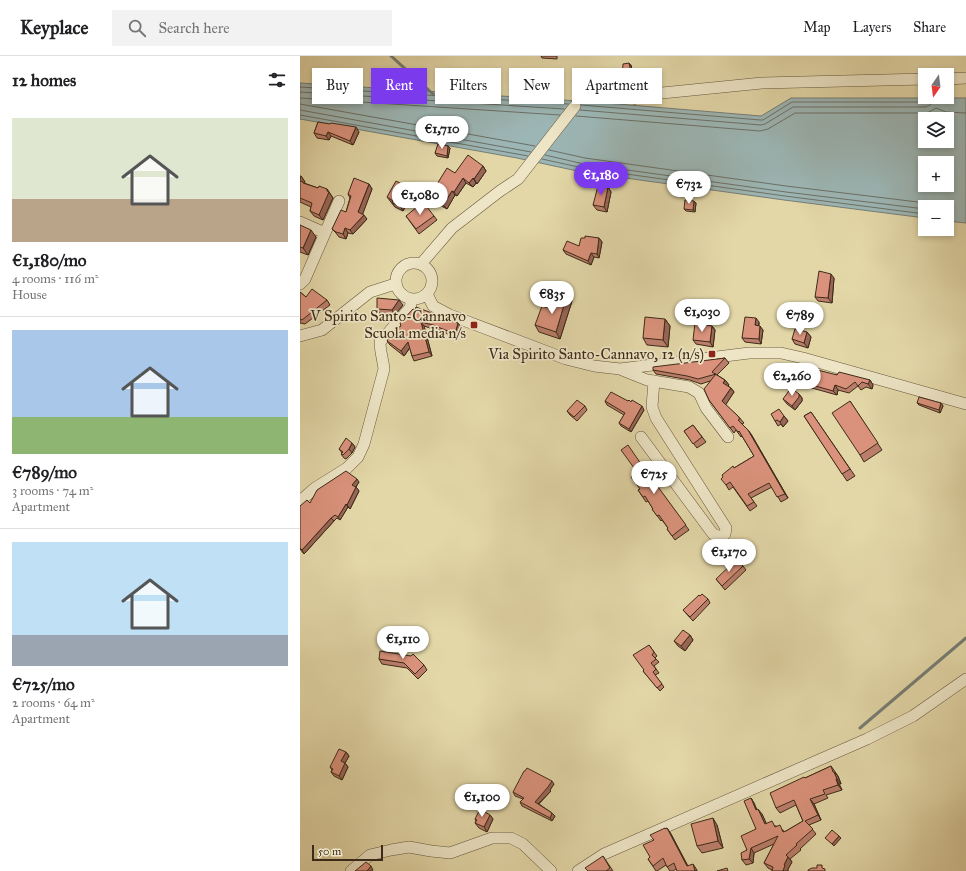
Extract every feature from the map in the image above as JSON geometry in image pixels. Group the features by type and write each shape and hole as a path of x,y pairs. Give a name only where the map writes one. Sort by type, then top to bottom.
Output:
{"street":[{"path":"954,78 966,78"},
{"path":"662,93 762,83 918,79"},
{"path":"421,264 452,228 518,179 575,106"},
{"path":"300,284 305,279 339,201"},
{"path":"300,222 325,232"},
{"path":"414,262 421,264 428,269 432,277 432,286 427,294 420,298 412,299 404,297 398,291 395,284 396,276 400,269 406,264 414,262"},
{"path":"302,335 322,330 370,292 395,284"},
{"path":"427,294 433,306 450,315 566,359 594,366 620,369 737,354 781,353 966,404"},
{"path":"300,501 315,488 347,468 358,457 364,444 384,369 380,342 410,308 412,299"},
{"path":"620,369 647,380 689,387 699,393 706,408 728,437"},
{"path":"641,437 713,534 721,537 725,534 726,528 656,418 652,407 654,381"},
{"path":"578,871 604,854 867,739 913,716 966,679"},
{"path":"351,871 370,856 391,850 409,847 450,853 492,838 510,838 523,844 551,871"}],"water":[{"path":"300,83 312,84 312,104 363,104 363,87 371,88 371,104 427,104 427,91 435,92 435,104 501,104 501,96 509,97 509,104 564,104 564,100 572,101 572,104 618,104 761,116 791,98 918,98 918,104 954,104 954,98 966,98 966,223 954,222 954,200 918,200 918,217 582,172 517,158 300,119"}],"building":[{"path":"629,63 630,68 623,68 623,64"},
{"path":"318,122 356,127 350,141 328,132 326,136 314,133"},
{"path":"438,144 448,146 447,156 435,153"},
{"path":"468,155 483,166 474,179 473,178 469,183 463,178 443,205 429,197 447,168 455,173"},
{"path":"354,178 369,184 358,212 364,215 350,230 345,228 343,234 332,229 341,210 346,212 351,196 348,194"},
{"path":"300,181 318,188 319,186 327,189 329,192 319,215 310,211 312,203 300,198"},
{"path":"396,181 409,188 400,206 392,203 393,201 387,197"},
{"path":"598,186 608,187 604,207 593,205"},
{"path":"685,200 694,201 693,210 684,209"},
{"path":"423,202 434,216 416,229 406,216"},
{"path":"300,225 311,230 303,248 300,247"},
{"path":"585,236 599,238 597,254 591,253 588,261 563,250 567,241 579,246 581,238 585,238"},
{"path":"819,271 831,274 828,298 815,297"},
{"path":"312,289 327,300 302,320 300,319 300,292 306,297"},
{"path":"559,292 567,295 556,332 535,325 542,306 554,310"},
{"path":"377,298 399,300 392,310 377,309"},
{"path":"416,307 458,323 455,334 421,322 429,352 412,356 408,342 401,351 387,341 396,329 401,326 400,323 413,309 415,310"},
{"path":"645,317 665,319 663,340 643,338"},
{"path":"745,317 756,318 755,325 760,326 759,339 742,338"},
{"path":"695,323 712,326 710,342 693,340"},
{"path":"795,329 807,332 804,343 792,339"},
{"path":"725,358 712,372 715,374 698,379 653,370 653,367"},
{"path":"802,366 837,375 839,372 870,380 868,384 862,382 858,386 855,382 846,389 835,385 833,391 798,381"},
{"path":"716,374 725,380 723,383 731,388 722,401 738,416 740,419 738,420 748,430 785,494 777,497 769,483 748,494 754,502 747,506 730,482 726,485 721,479 723,477 722,475 733,466 734,468 754,456 739,431 738,432 733,426 730,428 709,400 704,389"},
{"path":"791,388 799,394 799,397 792,406 783,399"},
{"path":"611,392 628,401 629,400 631,402 632,400 642,406 629,429 619,423 625,413 605,401"},
{"path":"919,397 941,403 939,410 917,403"},
{"path":"577,400 585,406 574,417 567,411"},
{"path":"850,401 878,443 860,455 832,413"},
{"path":"779,409 784,416 780,422 777,420 775,421 771,414"},
{"path":"811,412 850,469 842,474 804,416"},
{"path":"693,425 702,437 693,444 684,431"},
{"path":"346,438 352,443 343,455 341,454 343,452 339,449"},
{"path":"628,445 686,525 672,536 659,515 657,516 652,509 645,496 643,497 638,490 640,489 631,477 637,472 621,450"},
{"path":"346,471 357,479 352,485 356,487 347,505 346,504 338,517 335,515 331,518 302,550 300,548 300,506 307,500 310,503 317,490"},
{"path":"736,560 743,566 722,586 716,579"},
{"path":"702,594 708,599 690,617 683,610"},
{"path":"683,630 690,635 681,646 674,641"},
{"path":"649,645 654,652 652,655 656,659 651,663 656,669 653,672 662,684 657,688 643,671 644,670 633,655"},
{"path":"380,651 411,656 413,654 424,665 415,674 404,663 379,659"},
{"path":"339,749 346,752 341,761 345,763 339,776 331,772 333,769 330,767"},
{"path":"831,766 838,785 823,790 825,794 810,799 818,815 805,821 813,829 786,855 788,857 783,871 772,871 773,867 764,863 778,836 751,848 749,859 742,860 741,853 747,850 741,836 756,829 744,801 751,798 756,810 758,809 765,824 772,821 775,827 780,825 783,832 786,831 803,821 794,800 776,808 770,793"},
{"path":"527,768 552,781 535,802 552,813 550,818 520,802 524,798 513,792"},
{"path":"480,809 490,815 484,827 475,823 477,820 475,819"},
{"path":"713,818 718,841 697,846 691,824"},
{"path":"667,828 687,866 693,864 695,871 677,871 674,863 667,867 663,858 653,866 648,859 650,857 643,845 654,840 650,835"},
{"path":"832,830 839,836 832,844 825,838"},
{"path":"603,856 610,868 606,871 588,871 585,868"},
{"path":"366,862 371,866 367,871 355,871"},
{"path":"817,865 822,865 822,868 825,869 825,871 808,871 812,868 817,868"},
{"path":"727,868 728,871 717,871"}],"waterway":[{"path":"391,56 433,94"},
{"path":"860,728 966,638"}],"place":[{"name":"V Spirito Santo-Cannavo Scuola media n/s","path":"474,325"},
{"name":"Via Spirito Santo-Cannavo, 12 (n/s)","path":"712,354"}]}
